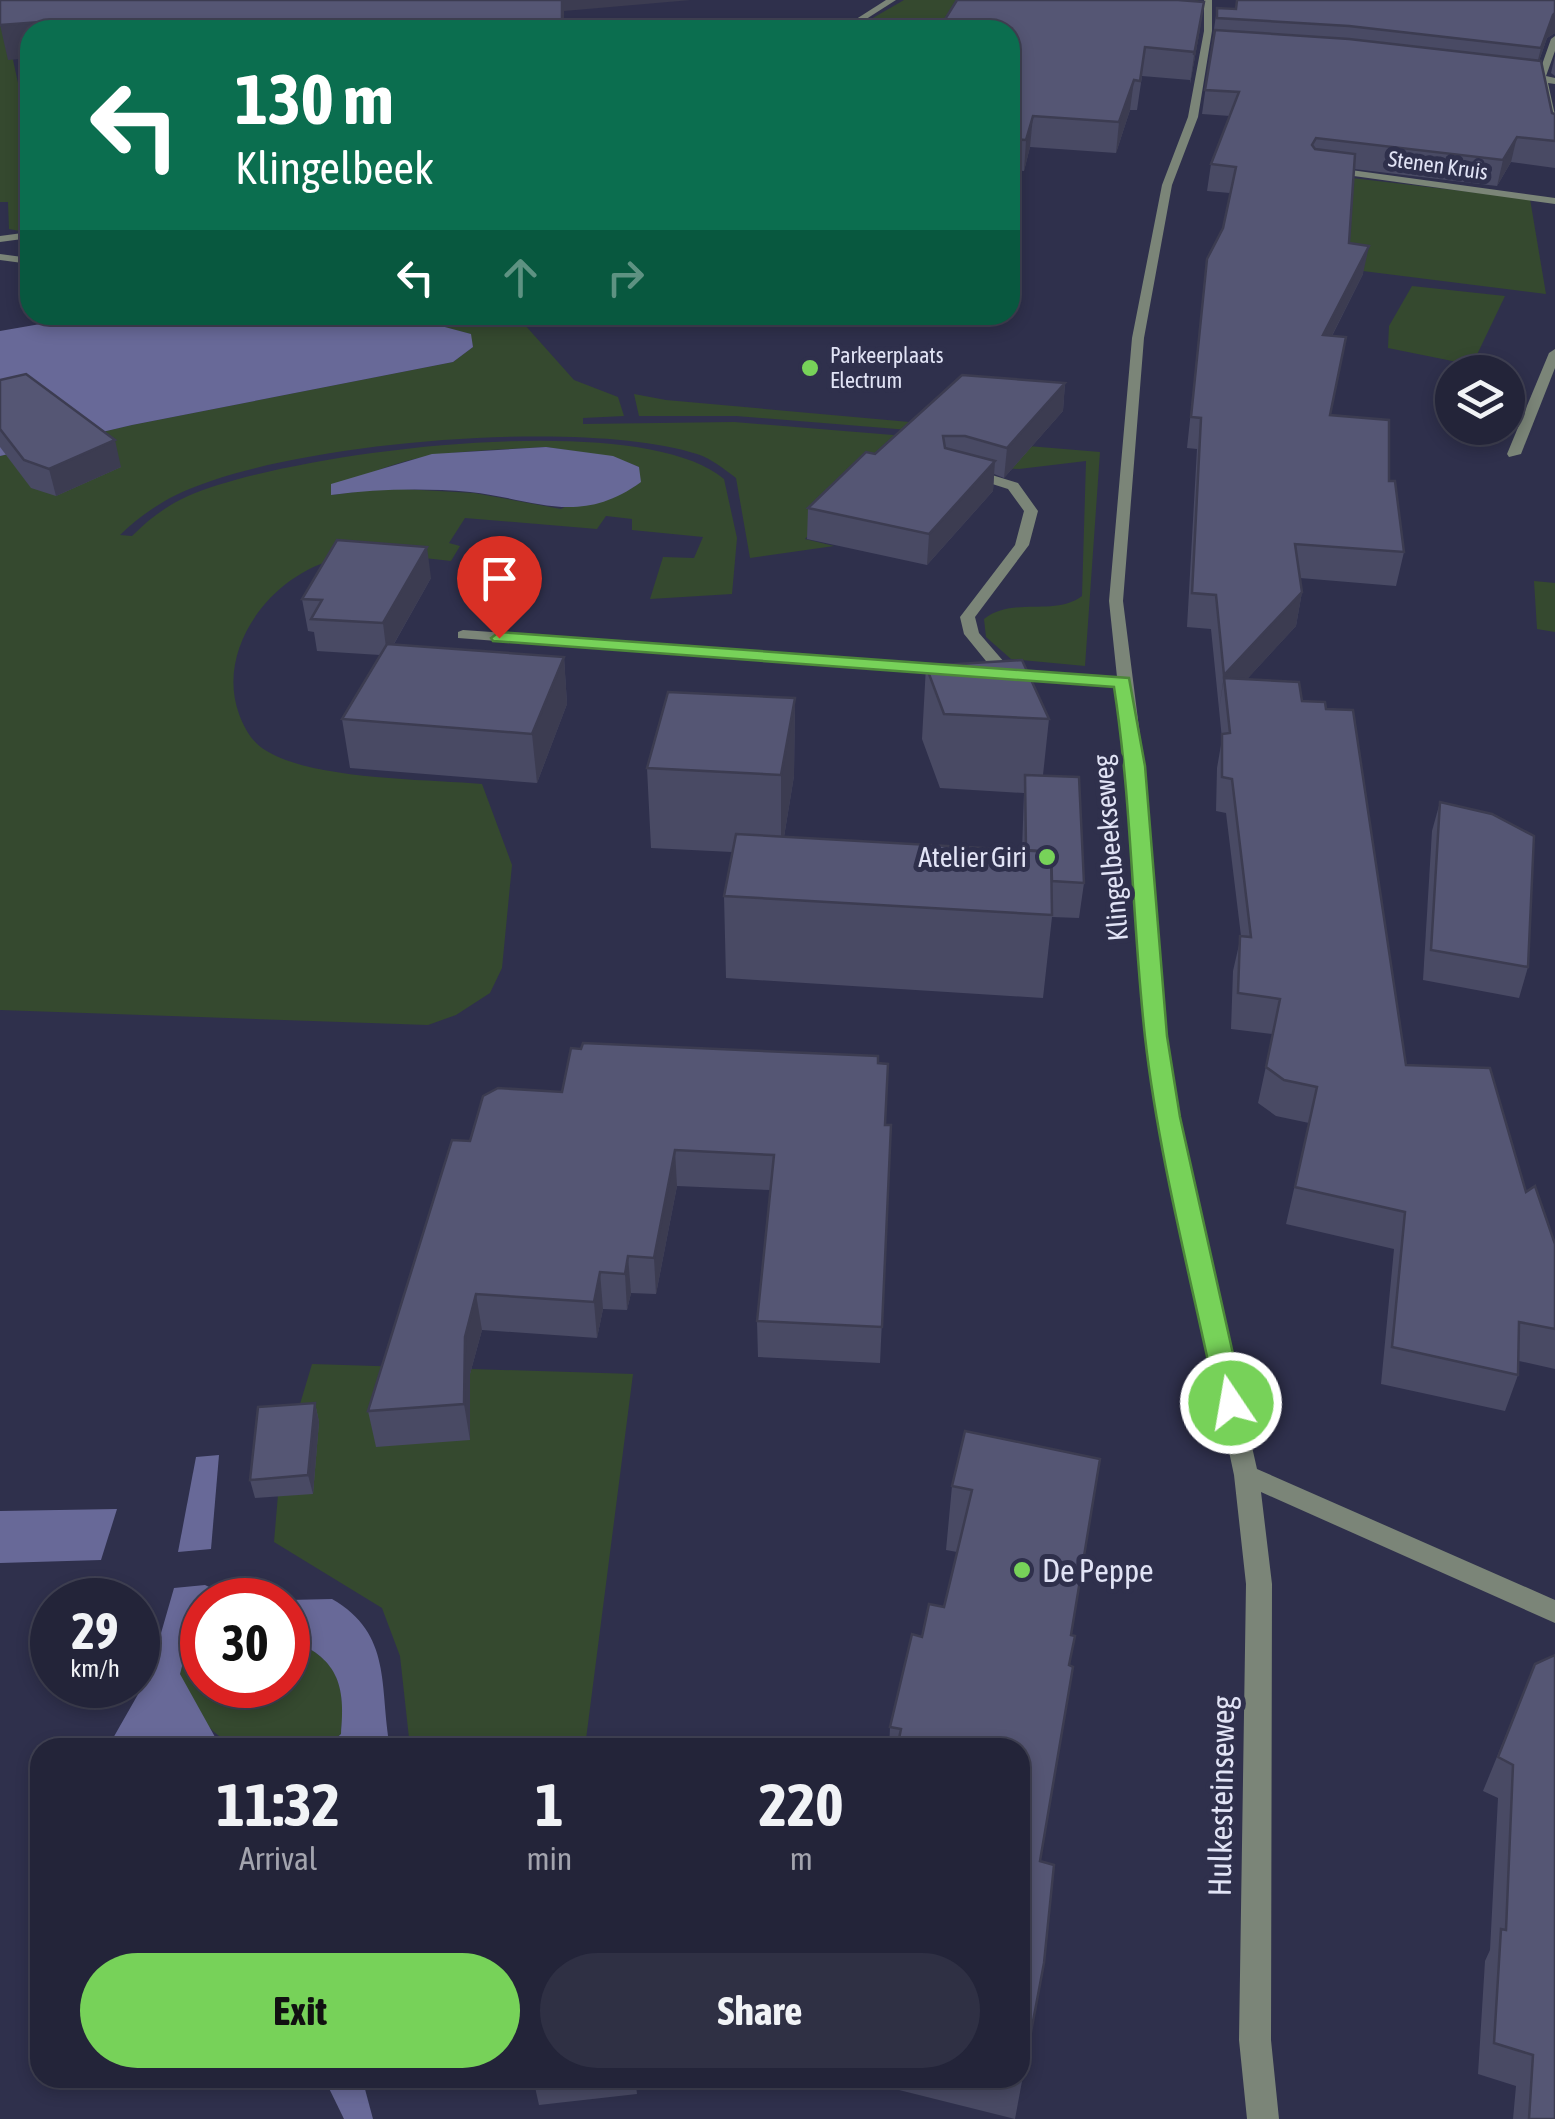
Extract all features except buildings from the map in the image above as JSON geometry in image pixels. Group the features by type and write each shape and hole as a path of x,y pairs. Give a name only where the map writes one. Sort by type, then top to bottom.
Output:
{"street":[{"path":"859,20 892,0"},
{"name":"Klingelbeekseweg","path":"1208,0 1206,46 1192,117 1168,185 1138,338 1116,602 1122,682 1136,766 1153,1011 1168,1117 1246,1474"},
{"path":"1555,39 1543,79 1555,137"},
{"path":"1206,46 1226,47"},
{"path":"1516,76 1555,81"},
{"name":"Stenen Kruis","path":"1315,168 1555,201"},
{"path":"1514,454 1555,353"},
{"path":"949,470 982,474 1013,486 1031,511 1022,545 967,617 972,634 1006,674"},
{"path":"463,635 968,671"},
{"path":"986,672 1122,682"},
{"path":"1246,1474 1555,1612"},
{"name":"Hulkesteinseweg","path":"1246,1474 1259,1584 1255,2040 1263,2119"}],"green space":[{"path":"0,0 20,92 20,231 9,229 8,202 0,202"},
{"path":"904,0 1198,0 1198,20 1020,25 1020,20 869,20"},
{"path":"1352,178 1530,199 1546,294 1347,269"},
{"path":"1412,286 1505,296 1477,355 1435,358 1388,348 1389,326"},
{"path":"437,325 525,325 574,380 618,397 624,416 583,418 583,424 734,422 1100,452 1085,666 1011,659 986,637 984,619 995,612 1059,605 1082,596 1086,461 1019,469 968,466 863,479 805,539 834,546 750,558 736,478 697,454 647,443 583,437 434,441 287,461 224,477 176,495 120,535 132,536 158,513 188,496 236,480 379,452 543,441 618,445 681,457 724,479 737,538 732,594 650,599 663,557 694,558 703,537 632,530 632,519 606,516 597,529 465,518 449,543 460,546 451,561 365,555 313,567 271,597 242,640 235,664 234,689 241,719 252,739 285,760 339,773 482,784 512,865 502,968 490,993 456,1015 428,1025 0,1010 0,456 132,425 453,362 473,347 470,334","holes":["546,447 613,457 639,467 561,509 474,493 384,488 332,495 383,468 461,452"]},
{"path":"634,394 1010,431 1007,438 736,416 639,416"},
{"path":"1534,581 1555,583 1555,632 1537,629"},
{"path":"312,1364 633,1374 586,1738 409,1738 400,1656 382,1608 274,1542 280,1471"},
{"path":"310,1649 328,1664 340,1687 341,1734 336,1738 224,1738 196,1708 310,1708"}],"water":[{"path":"34,325 437,325 471,334 473,347 453,362 132,425 0,456 0,331"},
{"path":"546,447 613,456 639,467 641,482 619,496 577,507 452,491 331,495 331,484 432,454"},
{"path":"219,1455 211,1549 178,1552 196,1457"},
{"path":"117,1509 101,1560 0,1563 0,1511"},
{"path":"180,1587 180,1708 199,1708 217,1738 113,1738 130,1708 160,1708 160,1637 174,1588"},
{"path":"332,1599 352,1613 374,1645 389,1738 336,1738 341,1734 340,1687 328,1664 310,1649 310,1600"},
{"path":"329,2088 365,2088 373,2119 344,2119"}],"place":[{"name":"Parkeerplaats Electrum","path":"810,368"},
{"name":"Atelier Giri","path":"1047,857"},
{"name":"De Peppe","path":"1022,1570"}],"route":[{"path":"499,638 1122,682 1136,766 1153,1011 1168,1117 1231,1403"}]}
